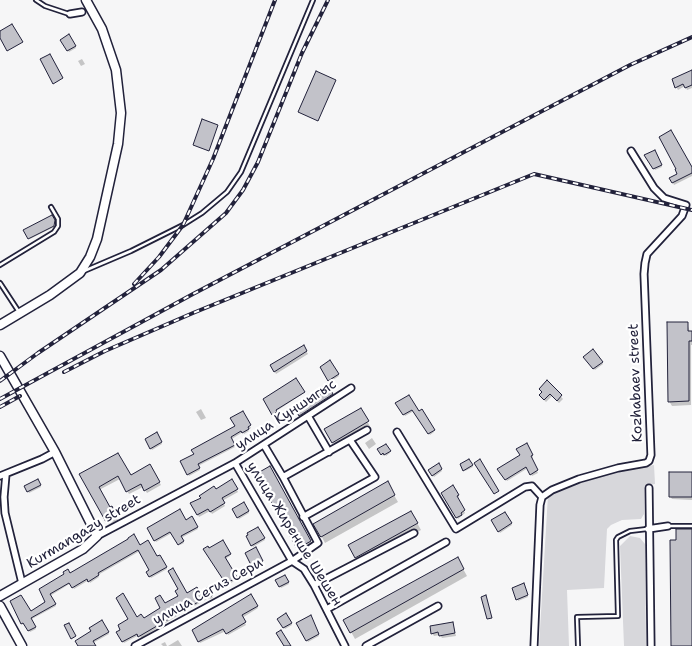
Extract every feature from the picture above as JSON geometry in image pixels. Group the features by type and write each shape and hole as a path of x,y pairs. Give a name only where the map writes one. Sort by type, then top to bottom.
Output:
{"main road":[{"path":"0,325 50,295 80,273 90,257 97,240 118,144 121,113 116,70 102,29 86,0"},
{"path":"0,356 55,452 96,536"},
{"name":"Kurmangazy street","path":"0,596 83,548 96,536"},
{"path":"0,606 22,646"}],"street":[{"path":"70,14 82,12"},
{"name":"Kozhabaev street","path":"542,497 552,490 579,479 618,468 646,463 650,458 645,263 647,254 682,216 686,206 664,198 654,188 631,151"},
{"name":"улица Куншыгыс","path":"235,463 351,388"},
{"path":"308,416 328,452"},
{"path":"283,477 367,430"},
{"path":"397,432 456,529 528,486 532,486 542,497 540,505 534,646"},
{"path":"264,445 303,517 375,477 350,440"},
{"path":"22,583 5,513 3,475 55,452"},
{"name":"Kurmangazy street","path":"96,536 235,463"},
{"name":"улица Жиренше Шешен","path":"235,463 292,561 304,570 314,585 345,646"},
{"path":"649,488 648,529 651,646"},
{"name":"улица Сегиз Сери","path":"135,646 292,561 318,543 303,517"},
{"path":"648,529 668,526"},
{"path":"314,585 414,534"},
{"path":"327,609 446,542"},
{"path":"366,646 438,606"}],"lane":[{"path":"36,0 44,6 70,14"},
{"path":"80,273 131,251 183,225 202,213 227,192 241,172 312,0"},
{"path":"82,12 93,12"},
{"path":"0,265 54,232 58,226 58,219 51,207"},
{"path":"0,283 20,313"},
{"path":"668,526 692,526"},
{"path":"578,646 576,617 618,616 616,540 618,536 630,531 648,529"}],"shaded area":[{"path":"654,465 655,484 644,486 644,514 641,519 622,520 607,529 604,588 567,590 569,646 539,646 548,495 614,471"},
{"path":"630,536 640,538 645,544 646,646 624,646 620,546"}],"building":[{"path":"12,24 23,42 7,51 0,38 0,31"},
{"path":"69,34 76,46 67,51 60,40"},
{"path":"50,54 63,78 53,84 40,59"},
{"path":"692,70 692,85 685,88 683,84 675,88 672,79"},
{"path":"316,71 336,80 318,121 298,112"},
{"path":"202,119 218,125 209,151 193,145"},
{"path":"671,130 692,167 692,173 672,183 669,178 677,174 676,169 659,137"},
{"path":"655,150 662,165 653,169 644,155"},
{"path":"52,215 55,220 54,226 28,239 23,230"},
{"path":"667,322 688,322 688,331 692,331 692,341 689,341 689,401 668,402"},
{"path":"304,345 307,351 274,372 270,365"},
{"path":"593,349 603,362 593,369 583,357"},
{"path":"330,360 339,374 328,381 320,367"},
{"path":"296,378 305,392 276,410 277,412 272,415 263,399"},
{"path":"547,380 562,395 557,401 550,394 544,400 539,395 542,392 539,389"},
{"path":"327,384 333,394 299,416 296,411 321,395 318,390"},
{"path":"409,395 419,411 422,409 435,430 428,434 412,410 403,415 395,403"},
{"path":"361,408 369,421 332,443 324,429"},
{"path":"243,411 251,425 248,427 249,429 231,437 235,445 198,464 200,468 187,475 180,461 194,454 191,450 235,426 230,418"},
{"path":"157,432 162,442 150,449 145,439"},
{"path":"527,443 538,470 530,475 526,467 505,480 497,469 520,455 516,449"},
{"path":"386,444 391,451 381,455 377,449"},
{"path":"118,453 131,475 150,464 160,482 144,491 141,484 126,492 118,476 99,487 117,517 106,522 79,474"},
{"path":"469,459 473,465 463,471 460,464"},
{"path":"480,459 499,491 494,494 474,463"},
{"path":"439,463 442,469 432,476 428,470"},
{"path":"270,466 311,541 297,549 256,474"},
{"path":"669,472 692,472 692,497 669,497"},
{"path":"38,479 41,485 27,492 24,486"},
{"path":"232,479 238,489 222,498 225,503 210,512 208,509 197,515 190,503 201,498 199,496 214,486 216,489"},
{"path":"388,481 395,495 320,536 313,524"},
{"path":"453,485 465,510 461,513 462,515 456,518 441,493"},
{"path":"244,502 249,511 237,518 232,509"},
{"path":"180,509 186,520 192,516 198,527 181,536 184,541 178,545 170,532 154,541 147,528"},
{"path":"411,511 418,523 355,558 348,545"},
{"path":"505,512 512,523 498,532 491,520"},
{"path":"258,527 265,538 251,546 246,536 248,535 247,533"},
{"path":"676,529 692,529 692,646 671,646 670,540 676,540"},
{"path":"134,534 140,545 148,540 157,556 160,555 167,567 149,577 146,572 149,570 138,550 98,573 99,575 88,582 87,579 72,588 69,583 50,594 56,604 31,618 36,627 28,631 23,623 21,624 10,601 21,595 31,611 45,602 39,589 64,574 63,572 68,569 70,573"},
{"path":"223,540 231,554 225,557 237,577 226,584 203,549 208,546 209,548"},
{"path":"256,547 263,561 252,567 245,553"},
{"path":"458,557 464,569 350,633 343,620"},
{"path":"173,568 187,593 197,587 200,593 208,587 213,595 138,637 137,634 122,642 116,632 120,630 118,625 128,619 116,598 123,593 137,617 141,614 144,618 160,608 155,598 160,595 165,603 178,596 175,591 178,589 168,571"},
{"path":"285,575 289,582 279,587 275,580"},
{"path":"524,583 528,595 516,600 512,588"},
{"path":"251,594 258,606 242,615 246,622 226,634 223,629 198,642 192,630"},
{"path":"486,595 492,618 487,619 481,597"},
{"path":"286,613 292,623 283,628 277,619"},
{"path":"311,615 319,634 306,641 296,623"},
{"path":"102,620 109,632 93,641 96,646 78,646 75,641 91,631 89,628"},
{"path":"453,622 455,633 439,636 438,632 431,634 430,626"},
{"path":"69,623 76,636 71,639 64,625"},
{"path":"281,630 291,646 284,646 276,633"}],"railway":[{"path":"134,284 159,257 183,225 213,159 275,0"},
{"path":"0,381 161,270 226,213 243,190 258,162 302,53 328,0"},
{"path":"0,399 193,294 630,65 692,37"},
{"path":"64,372 105,351 193,313 534,174 692,210"},
{"path":"0,407 20,396"}]}
